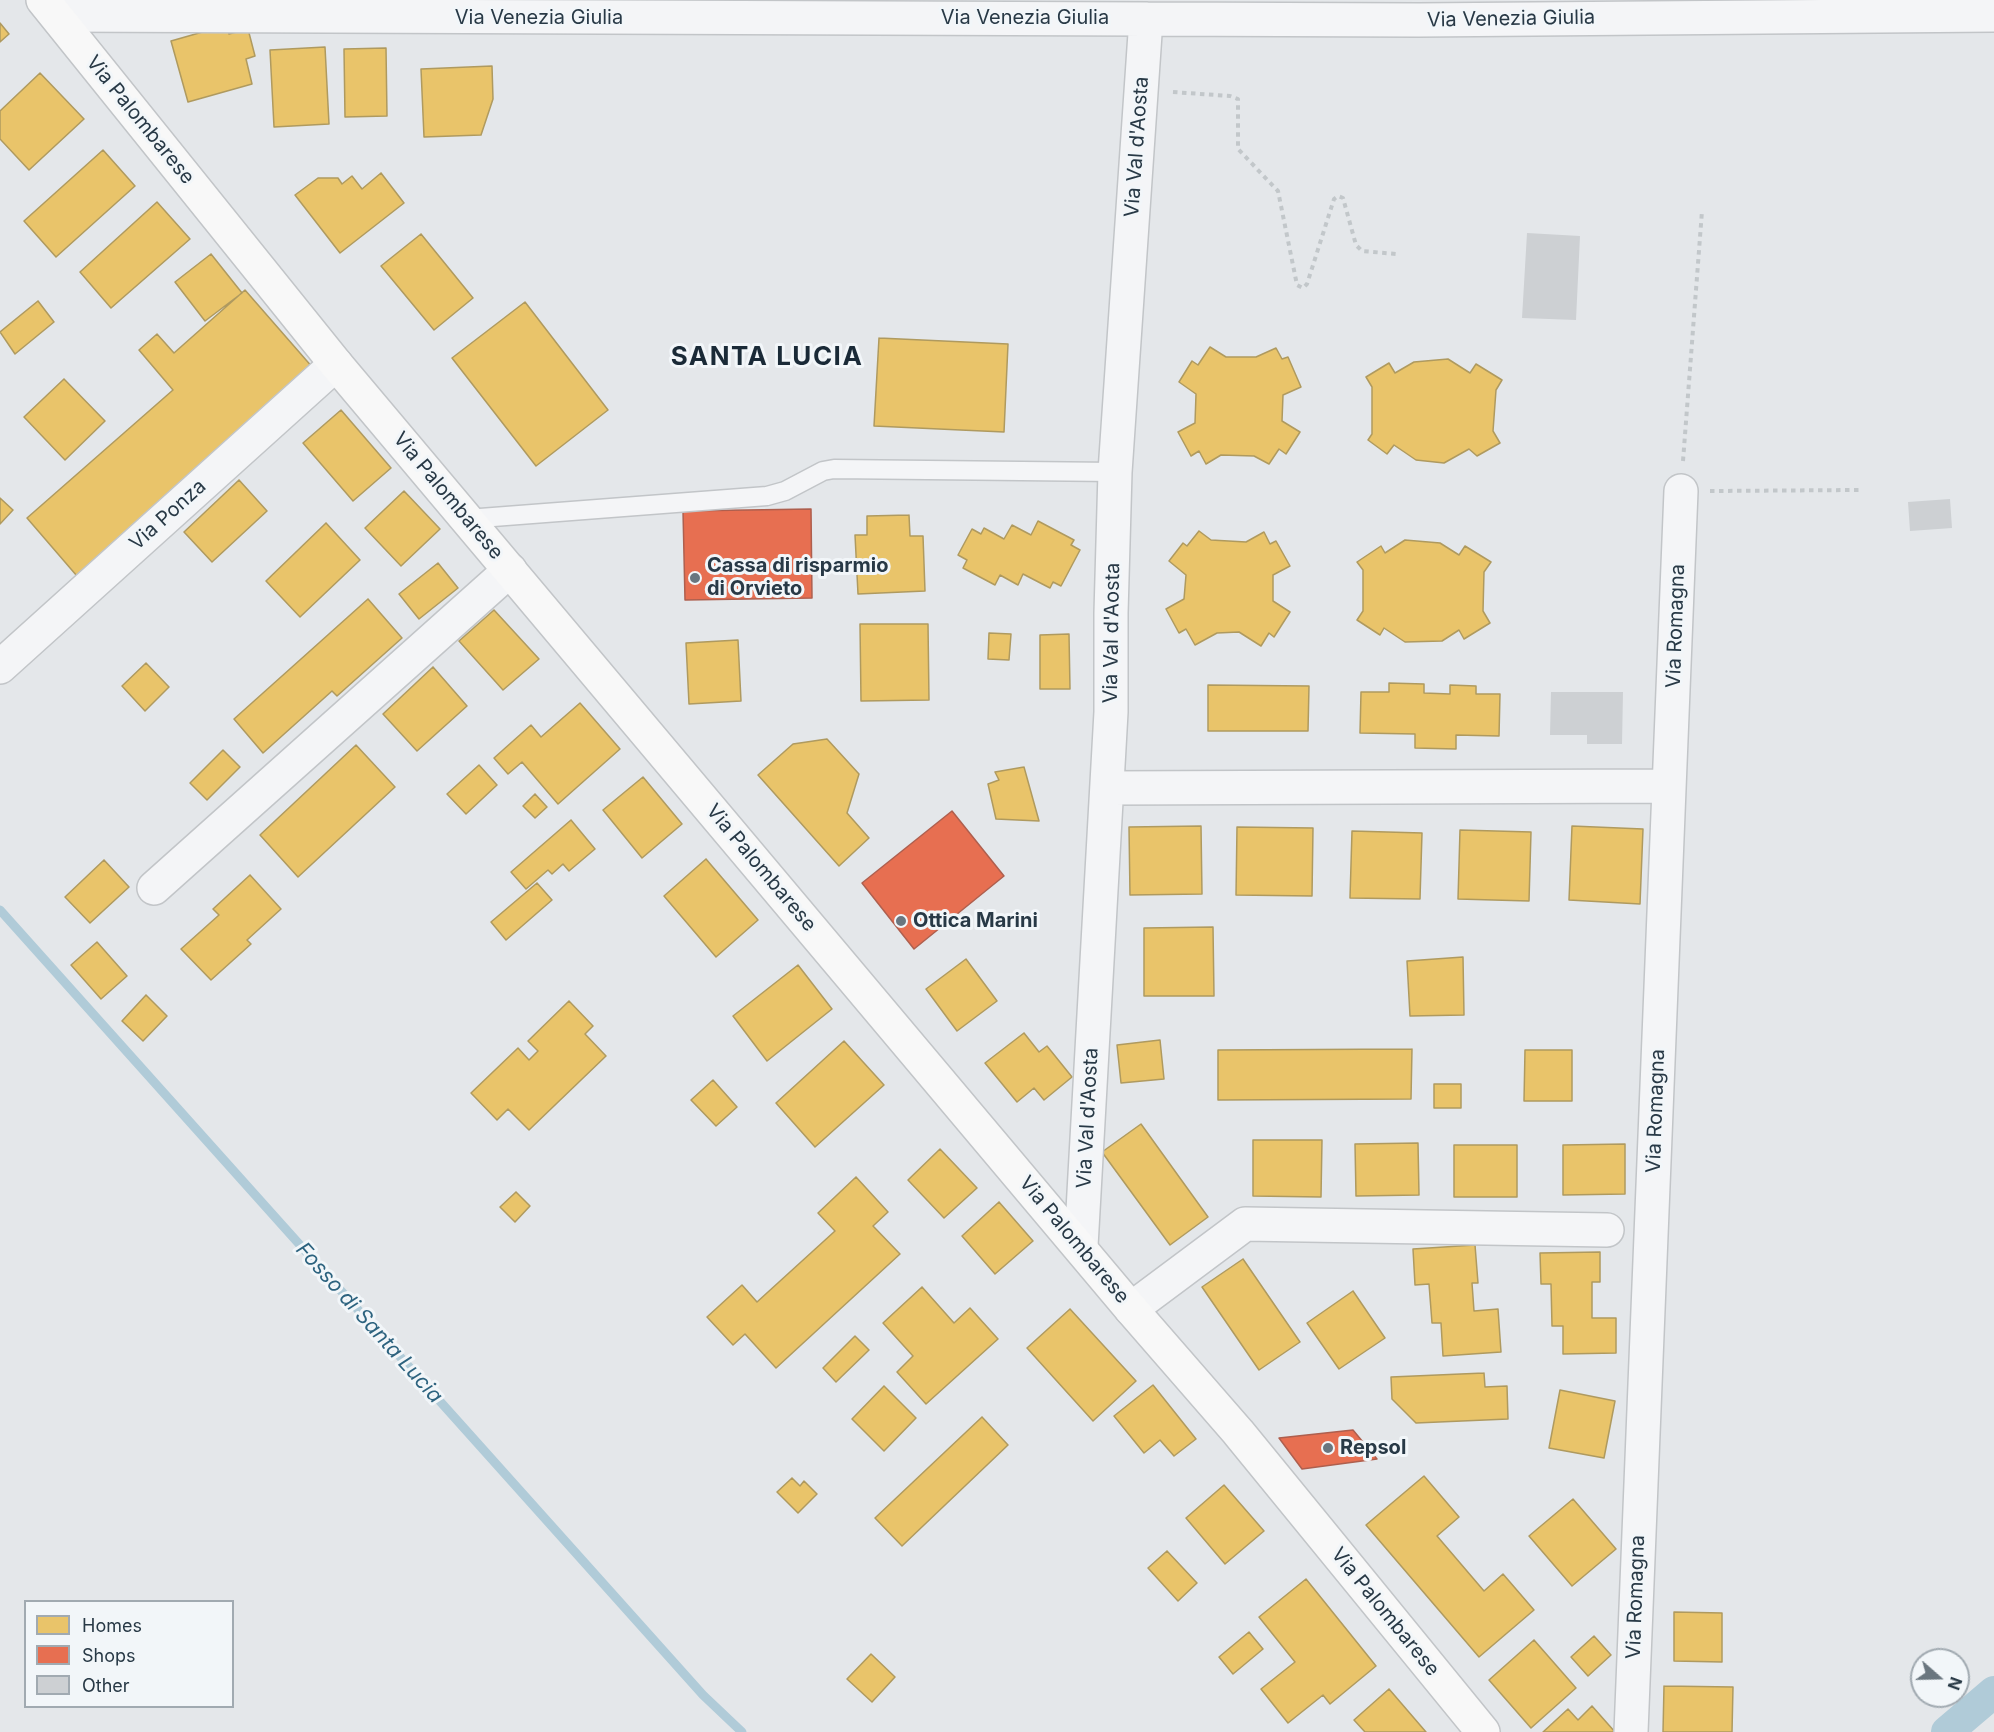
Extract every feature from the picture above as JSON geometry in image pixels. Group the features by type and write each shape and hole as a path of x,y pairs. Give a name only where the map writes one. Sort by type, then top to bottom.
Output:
{"main road":[{"name":"Via Palombarese","path":"50,8 336,364 1081,1246 1131,1309 1238,1432 1483,1732"}],"street":[{"name":"Via Venezia Giulia","path":"50,8 1113,9 1146,19 1419,10 1945,7 1994,15"},
{"name":"Via Val d'Aosta","path":"1081,1246 1108,788 1115,472 1146,19"},
{"name":"Via Ponza","path":"0,667 336,364"},
{"name":"Via Romagna","path":"1630,1732 1681,491"},
{"path":"154,888 510,570"},
{"path":"1108,788 1669,786"},
{"path":"1131,1309 1245,1224 1606,1230"}],"lane":[{"path":"467,519 758,497 784,491 812,476 834,469 1115,472"}],"path":[{"path":"1173,92 1230,96 1238,99 1238,148 1278,191 1297,285 1303,288 1307,284 1335,199 1338,196 1343,198 1356,245 1362,251 1396,254"},
{"path":"1702,211 1681,491 1859,490"}],"building: Homes":[{"path":"0,23 9,34 0,42"},
{"path":"227,25 229,34 248,29 255,56 246,59 252,84 188,102 171,41"},
{"path":"325,47 329,124 274,127 270,50"},
{"path":"386,48 387,116 345,117 344,49"},
{"path":"492,66 493,99 481,135 424,137 421,69"},
{"path":"40,73 84,119 29,170 0,139 0,111"},
{"path":"103,150 135,186 56,257 24,221"},
{"path":"381,173 404,203 340,253 295,195 318,178 338,178 342,184 352,176 362,189"},
{"path":"157,202 190,239 111,308 80,272"},
{"path":"421,234 473,298 434,330 381,266"},
{"path":"211,254 242,293 205,321 175,282"},
{"path":"245,290 320,376 83,583 27,518 173,390 139,350 157,334 174,353"},
{"path":"38,301 54,322 15,354 0,332"},
{"path":"525,302 608,410 536,466 452,358"},
{"path":"879,338 1008,344 1004,432 874,426"},
{"path":"1210,347 1226,357 1256,357 1276,348 1282,359 1288,357 1301,387 1283,395 1282,421 1300,432 1286,454 1279,449 1269,464 1254,456 1221,455 1206,464 1199,451 1191,456 1178,432 1195,423 1196,394 1179,382 1192,361 1198,365"},
{"path":"1448,359 1470,373 1476,364 1502,380 1496,390 1493,431 1500,443 1477,456 1469,449 1444,463 1416,460 1394,445 1387,454 1368,440 1372,434 1372,387 1366,377 1389,363 1395,373 1414,362"},
{"path":"64,379 105,421 65,460 24,417"},
{"path":"341,410 391,468 353,501 303,443"},
{"path":"239,480 267,511 212,562 184,532"},
{"path":"404,491 440,529 401,566 365,528"},
{"path":"0,498 13,510 0,524"},
{"path":"909,515 910,536 923,536 925,591 858,594 855,535 867,535 867,516"},
{"path":"1038,521 1074,540 1071,545 1080,550 1061,586 1053,582 1050,588 1023,574 1018,585 1000,575 995,585 963,568 967,560 958,555 972,529 981,534 984,528 1004,539 1012,525 1031,535"},
{"path":"326,523 360,560 300,617 266,581"},
{"path":"1199,531 1211,540 1246,542 1264,532 1270,544 1276,541 1290,566 1273,575 1273,601 1290,612 1274,637 1269,633 1261,646 1239,632 1217,633 1195,645 1186,629 1179,633 1166,609 1184,599 1186,575 1169,561 1183,543 1187,546"},
{"path":"1405,540 1440,543 1459,555 1465,546 1491,562 1484,572 1483,611 1490,623 1464,639 1459,630 1442,641 1405,642 1384,628 1380,635 1357,620 1363,611 1363,570 1357,562 1381,546 1385,553"},
{"path":"438,563 458,588 419,619 399,594"},
{"path":"368,599 402,638 337,696 332,691 263,753 234,719"},
{"path":"494,610 539,659 503,690 459,641"},
{"path":"860,624 928,624 929,700 861,701"},
{"path":"989,633 1011,634 1009,660 988,659"},
{"path":"1069,634 1070,689 1040,689 1040,635"},
{"path":"738,640 741,701 689,704 686,643"},
{"path":"146,663 169,687 145,711 122,686"},
{"path":"433,667 467,706 417,751 383,714"},
{"path":"1389,683 1424,684 1424,693 1450,694 1450,685 1476,686 1476,694 1500,694 1499,736 1456,735 1456,749 1415,748 1415,734 1360,733 1361,692 1389,692"},
{"path":"1208,685 1309,686 1308,731 1208,731"},
{"path":"580,703 620,749 558,804 522,762 508,774 494,758 531,725 541,737"},
{"path":"827,739 859,774 847,813 869,838 839,866 758,775 793,744"},
{"path":"356,745 395,787 298,877 260,835"},
{"path":"223,750 240,767 207,800 190,783"},
{"path":"479,765 497,785 466,814 447,794"},
{"path":"1024,767 1039,821 996,819 988,784 999,780 995,772"},
{"path":"643,777 682,824 642,858 603,810"},
{"path":"535,794 547,807 535,818 523,806"},
{"path":"571,820 595,849 569,871 563,864 552,874 548,870 526,889 511,872"},
{"path":"1201,826 1202,894 1130,895 1129,827"},
{"path":"1572,826 1643,829 1640,904 1569,900"},
{"path":"1237,827 1313,828 1312,896 1236,895"},
{"path":"1460,830 1531,832 1529,901 1458,899"},
{"path":"1352,831 1422,833 1420,899 1350,898"},
{"path":"706,859 758,920 716,957 664,896"},
{"path":"104,860 129,887 90,923 65,897"},
{"path":"250,875 281,909 247,940 251,944 211,980 181,949 219,915 213,909"},
{"path":"537,883 552,900 506,940 491,922"},
{"path":"1213,927 1214,996 1144,996 1144,928"},
{"path":"97,942 127,976 101,999 71,965"},
{"path":"1463,957 1464,1015 1410,1016 1407,961"},
{"path":"966,959 997,1001 957,1031 926,989"},
{"path":"798,965 832,1009 767,1061 733,1016"},
{"path":"146,995 167,1016 143,1041 122,1021"},
{"path":"569,1001 593,1026 585,1034 606,1056 529,1130 508,1109 497,1120 471,1093 518,1048 529,1060 538,1051 528,1041"},
{"path":"1024,1033 1039,1052 1047,1046 1072,1077 1044,1100 1034,1088 1017,1102 985,1063"},
{"path":"1160,1040 1164,1079 1121,1083 1117,1045"},
{"path":"844,1041 884,1085 815,1147 776,1103"},
{"path":"1412,1049 1411,1099 1218,1100 1218,1050"},
{"path":"1525,1050 1572,1050 1572,1101 1524,1101"},
{"path":"713,1080 737,1107 716,1126 691,1100"},
{"path":"1434,1084 1461,1084 1461,1108 1434,1108"},
{"path":"1141,1124 1208,1217 1170,1245 1102,1152"},
{"path":"1253,1140 1322,1140 1321,1197 1253,1196"},
{"path":"1418,1143 1419,1195 1356,1196 1355,1144"},
{"path":"1625,1144 1625,1194 1563,1195 1563,1145"},
{"path":"1454,1145 1517,1145 1517,1197 1454,1197"},
{"path":"940,1149 977,1188 944,1218 908,1180"},
{"path":"856,1177 888,1212 873,1226 900,1254 776,1368 745,1334 733,1345 707,1317 742,1285 757,1302 835,1231 818,1213"},
{"path":"516,1192 530,1206 515,1222 500,1207"},
{"path":"999,1202 1033,1241 995,1274 962,1236"},
{"path":"1475,1245 1478,1283 1472,1283 1474,1311 1498,1309 1501,1352 1443,1356 1441,1323 1432,1323 1429,1284 1415,1285 1413,1249"},
{"path":"1600,1252 1600,1282 1592,1282 1592,1318 1616,1318 1616,1353 1563,1354 1563,1326 1552,1326 1551,1284 1541,1284 1540,1253"},
{"path":"1243,1259 1300,1342 1259,1370 1202,1287"},
{"path":"922,1287 954,1323 970,1308 998,1339 926,1404 897,1372 913,1356 883,1323"},
{"path":"1353,1291 1385,1338 1339,1369 1307,1323"},
{"path":"1070,1309 1136,1381 1093,1421 1027,1348"},
{"path":"855,1336 869,1350 836,1382 823,1368"},
{"path":"1484,1373 1485,1387 1507,1386 1508,1419 1416,1423 1392,1399 1391,1377"},
{"path":"1153,1385 1196,1439 1174,1456 1160,1440 1144,1453 1114,1416"},
{"path":"884,1386 916,1418 884,1451 852,1419"},
{"path":"1560,1390 1615,1401 1604,1458 1549,1448"},
{"path":"982,1417 1008,1445 902,1546 875,1518"},
{"path":"1424,1476 1459,1517 1437,1536 1484,1591 1503,1574 1534,1610 1479,1657 1366,1525"},
{"path":"792,1478 800,1486 804,1481 817,1494 798,1513 777,1492"},
{"path":"1224,1485 1264,1531 1225,1564 1186,1518"},
{"path":"1573,1499 1616,1549 1572,1586 1529,1536"},
{"path":"1167,1551 1197,1583 1178,1601 1148,1568"},
{"path":"1306,1579 1376,1666 1330,1704 1323,1695 1288,1723 1261,1689 1295,1662 1259,1617"},
{"path":"1674,1612 1722,1613 1722,1662 1674,1661"},
{"path":"1249,1632 1263,1649 1233,1674 1219,1657"},
{"path":"1594,1636 1611,1655 1588,1676 1571,1657"},
{"path":"1534,1640 1576,1688 1531,1728 1489,1680"},
{"path":"871,1654 895,1677 872,1702 847,1679"},
{"path":"1664,1686 1733,1687 1732,1732 1663,1732"},
{"path":"1389,1689 1426,1732 1365,1732 1354,1720"},
{"path":"1592,1706 1615,1732 1543,1732 1568,1709 1578,1720"}],"building: Shops":[{"path":"811,509 812,598 685,600 683,511"},
{"path":"952,811 1004,876 914,949 862,883"},
{"name":"Repsol","path":"1353,1430 1377,1459 1302,1469 1279,1438"}],"building: Other":[{"path":"1527,233 1580,236 1576,320 1522,318"},
{"path":"1950,499 1952,528 1910,531 1908,502"},
{"path":"1551,692 1623,692 1622,744 1587,744 1587,735 1550,735"}],"waterway":[{"name":"Fosso di Santa Lucia","path":"0,910 703,1695 742,1732"},
{"path":"1947,1732 1994,1692"}],"place":[{"name":"Cassa di risparmio di Orvieto","path":"695,578"},
{"name":"Ottica Marini","path":"901,921"},
{"name":"Repsol","path":"1328,1448"}],"district":[{"name":"SANTA LUCIA","path":"767,357"}]}
